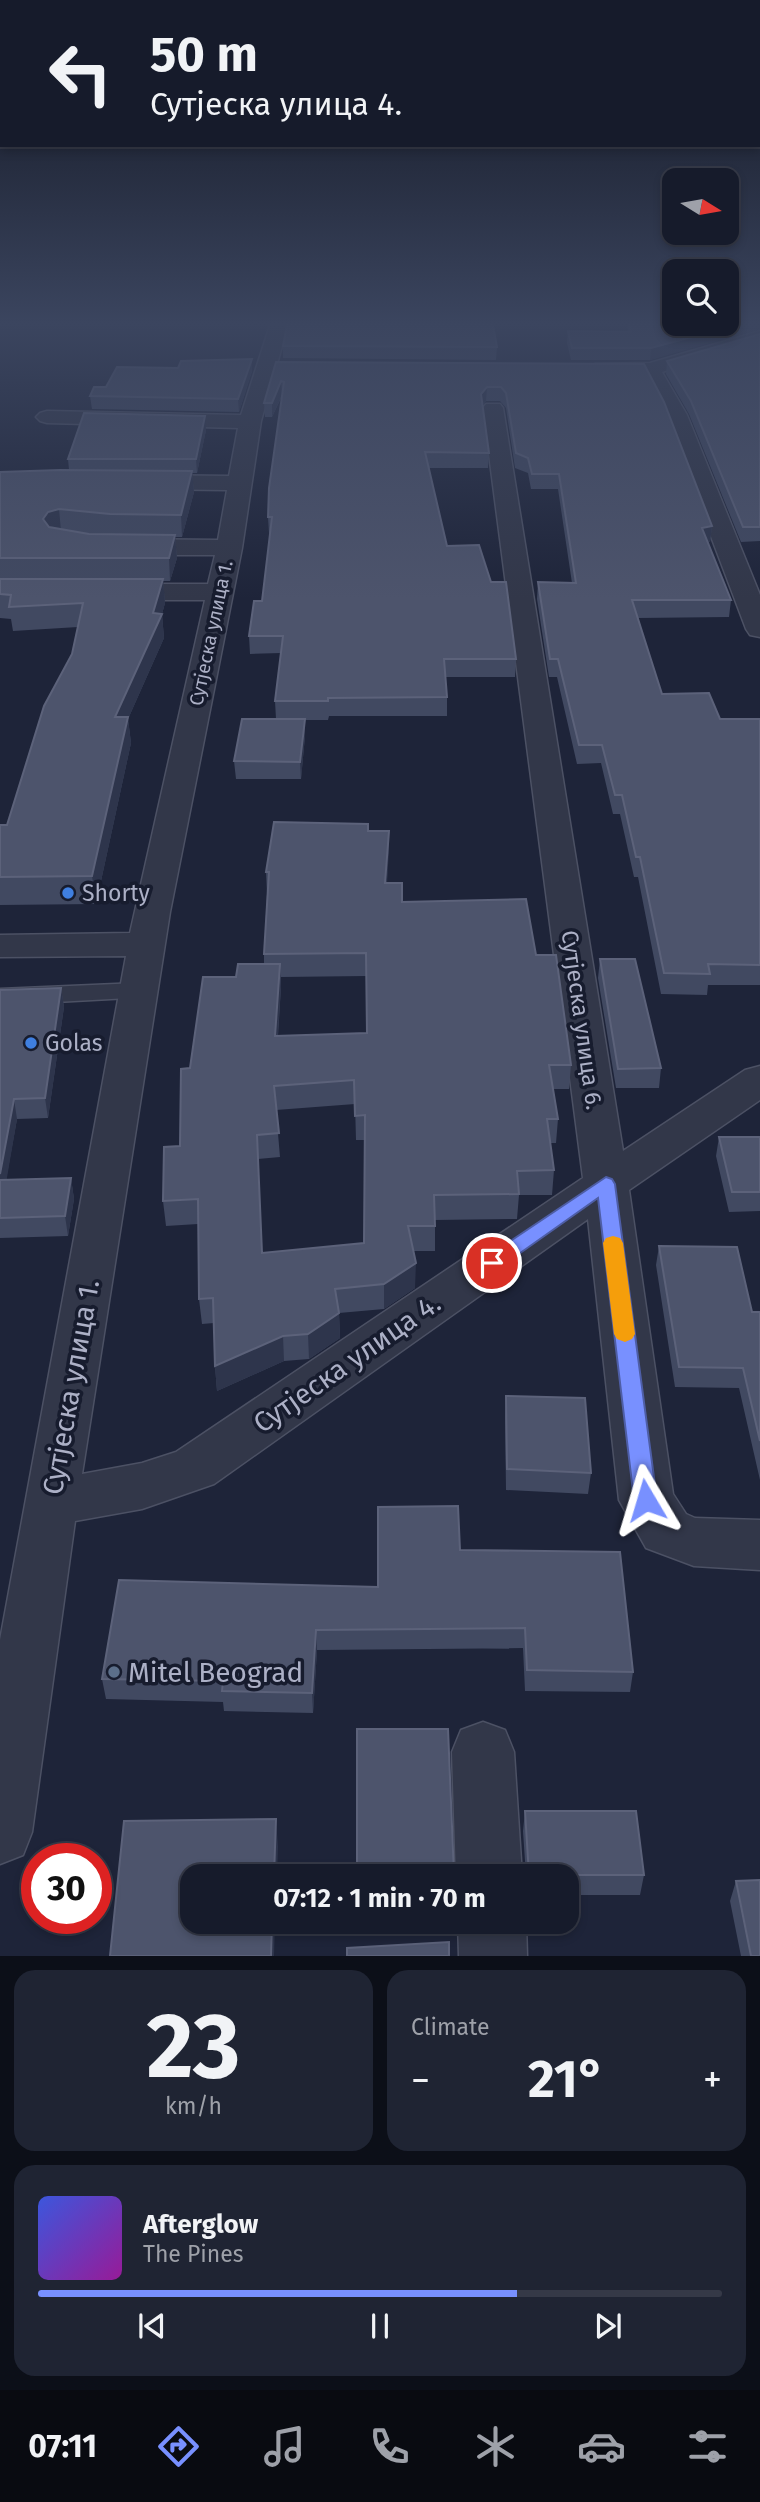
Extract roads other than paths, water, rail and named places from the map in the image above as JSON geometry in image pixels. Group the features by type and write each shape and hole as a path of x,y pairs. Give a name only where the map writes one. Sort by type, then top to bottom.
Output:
{"street":[{"name":"Сутјеска улица 1.","path":"0,1832 51,1500 147,944 229,548 252,416"},
{"name":"Сутјеска улица 6.","path":"494,416 606,1184 646,1500 666,1531 685,1539 694,1542 760,1545"},
{"path":"677,416 760,629"},
{"path":"47,417 250,422"},
{"path":"118,482 241,483"},
{"path":"101,546 229,548"},
{"path":"82,592 219,592"},
{"path":"0,946 147,944"},
{"name":"Сутјеска улица 4.","path":"51,1500 127,1492 158,1485 195,1468 760,1080"},
{"path":"483,1752 488,1864"},
{"path":"492,1934 493,1956"}],"lane":[{"path":"0,997 139,991"}],"place":[{"name":"Shorty","path":"68,893"},
{"name":"Golas","path":"31,1043"},
{"name":"Mitel Beograd","path":"114,1672"}]}
